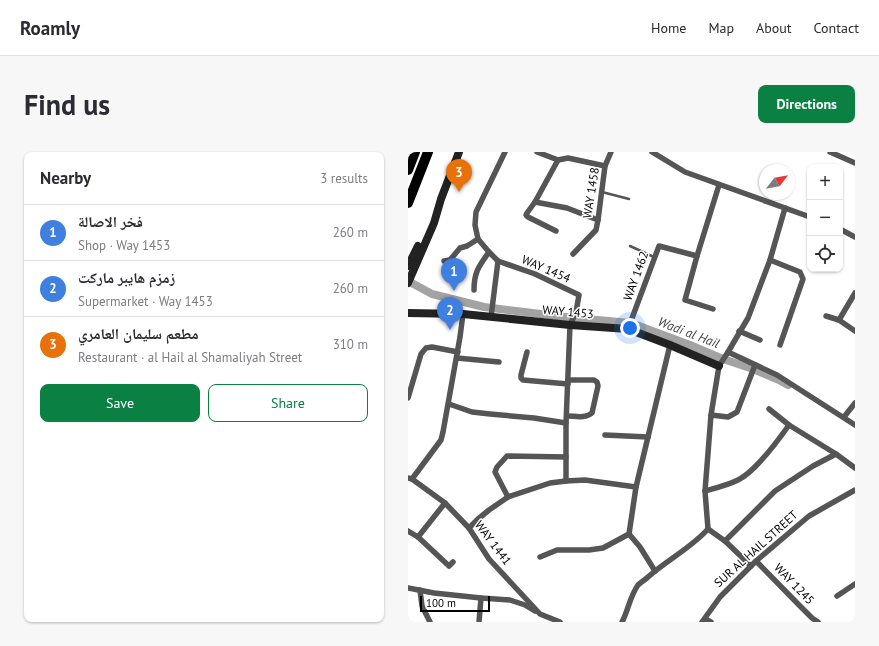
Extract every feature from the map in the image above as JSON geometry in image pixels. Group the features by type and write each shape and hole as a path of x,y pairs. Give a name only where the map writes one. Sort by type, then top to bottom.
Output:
{"highway":[{"path":"408,170 415,152"},
{"path":"408,204 428,152"},
{"path":"414,187 423,174 432,152"}],"street":[{"path":"408,283 409,269 441,199 459,152"},
{"path":"444,261 450,260 460,248 467,246 478,239 475,225 476,212 505,152"},
{"path":"537,152 558,160"},
{"name":"WAY 1458","path":"573,254 596,230 606,166 611,152"},
{"path":"652,152 685,172 807,216"},
{"path":"830,152 855,163"},
{"path":"556,231 528,218 526,215 535,202 558,160 569,155 606,166"},
{"path":"713,309 685,300 719,185"},
{"path":"535,202 567,208 598,220"},
{"path":"622,622 632,596 638,586 655,570 693,543 708,529 705,491 711,415 719,366 748,318 770,260 785,208"},
{"path":"843,231 855,237"},
{"name":"WAY 1454","path":"478,239 498,261 534,274 579,295 576,312 570,325"},
{"name":"WAY 1462","path":"628,329 659,246 697,256"},
{"path":"474,290 474,278 478,267 489,252"},
{"path":"770,260 800,272 803,279 780,344"},
{"path":"491,317 498,261"},
{"path":"839,320 855,293"},
{"name":"WAY 1453","path":"408,313 463,314 570,325 628,329 719,366"},
{"path":"410,479 441,440 449,404 463,314"},
{"path":"826,316 839,320 855,331"},
{"path":"566,481 566,423 570,325"},
{"path":"739,331 760,340"},
{"path":"655,570 640,547 629,534 636,487 670,345"},
{"path":"408,398 421,354 426,348 499,362"},
{"path":"527,352 521,375 523,380 568,382 594,380 597,382 598,386 592,413 585,417 567,416"},
{"path":"728,352 777,375 855,425"},
{"path":"711,415 728,417 737,412 755,364"},
{"path":"844,417 855,403"},
{"path":"449,404 472,412 484,414 566,423"},
{"path":"769,409 789,425 836,454 855,468"},
{"path":"705,491 737,481 750,473 779,440 789,425"},
{"path":"605,435 648,437"},
{"path":"725,541 775,491 813,466 836,454"},
{"path":"508,497 495,472 497,467 507,456 566,457"},
{"name":"WAY 1441","path":"410,479 445,503 469,528 489,559 540,614 560,622"},
{"path":"469,528 489,510 508,497 550,483 585,480 636,487"},
{"name":"SUR AL HAIL STREET","path":"703,620 720,597 756,561 809,516 855,490"},
{"path":"418,537 445,503"},
{"path":"708,529 725,541 751,566"},
{"path":"408,530 418,537 449,566 453,562"},
{"path":"540,557 557,550 589,550 603,548 629,534"},
{"name":"WAY 1245","path":"756,561 812,618 818,622"},
{"path":"836,596 855,584"},
{"path":"408,588 481,598 510,600 525,605 540,614"},
{"path":"420,590 422,606 430,622"},
{"path":"479,622 481,598"},
{"path":"703,620 710,622"}],"lane":[{"path":"602,192 629,199"},
{"path":"630,246 654,258"}],"waterway":[{"name":"Wadi al Hail","path":"408,281 432,294 484,307 631,323 723,359 753,369 788,385"}],"place":[{"name":"مطعم سليمان العامري","path":"459,192"},
{"name":"فخر الاصالة","path":"454,291"},
{"name":"زمزم هايبر ماركت","path":"450,330"}]}
